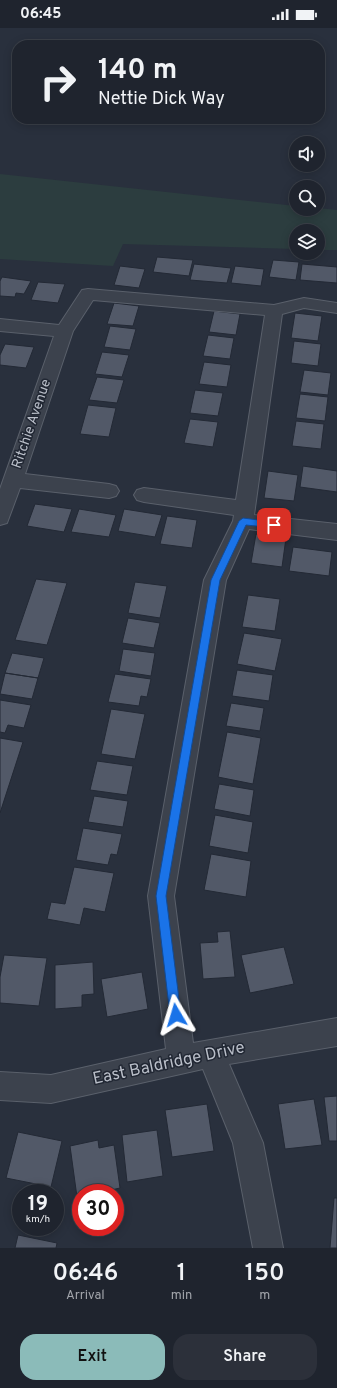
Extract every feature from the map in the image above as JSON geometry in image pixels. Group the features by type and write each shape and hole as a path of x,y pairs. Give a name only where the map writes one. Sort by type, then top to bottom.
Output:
{"street":[{"name":"Ritchie Avenue","path":"0,518 64,331 88,294 274,310"},
{"path":"181,1060 161,896 215,580 244,515 274,310 304,303 337,308"},
{"path":"0,325 64,331"},
{"path":"12,480 109,491"},
{"path":"144,496 337,532"},
{"name":"East Baldridge Drive","path":"0,1086 51,1090 210,1053 337,1032"},
{"path":"210,1053 248,1143 268,1248"}],"shaded area":[{"path":"0,174 289,205 289,216 325,216 325,209 337,210 337,250 325,250 325,224 289,224 289,249 123,244 113,266 0,259"}],"building":[{"path":"157,257 193,260 189,276 153,272"},
{"path":"273,260 299,262 296,280 269,277"},
{"path":"194,264 231,268 227,283 190,280"},
{"path":"302,264 337,267 337,283 300,280"},
{"path":"120,266 145,269 139,288 114,285"},
{"path":"235,266 264,269 261,286 231,283"},
{"path":"2,277 31,281 24,294 16,293 15,297 0,296 0,281"},
{"path":"38,282 65,284 58,303 31,300"},
{"path":"114,303 139,306 133,326 107,324"},
{"path":"214,311 240,314 236,335 209,332"},
{"path":"295,313 322,316 318,341 291,338"},
{"path":"110,326 136,329 130,350 104,347"},
{"path":"208,335 234,338 230,359 203,356"},
{"path":"294,341 321,344 318,366 291,363"},
{"path":"5,344 34,347 26,368 0,365 0,355"},
{"path":"102,352 129,355 122,377 95,374"},
{"path":"204,362 231,365 227,387 199,384"},
{"path":"304,370 331,373 328,395 300,392"},
{"path":"97,377 124,380 117,403 89,400"},
{"path":"195,390 223,393 218,416 190,413"},
{"path":"300,394 328,397 325,421 296,418"},
{"path":"88,405 116,408 109,437 80,434"},
{"path":"190,419 218,422 213,447 184,443"},
{"path":"296,421 324,424 321,449 292,446"},
{"path":"303,466 337,471 337,492 300,487"},
{"path":"268,471 298,475 294,501 264,498"},
{"path":"35,504 72,509 64,532 27,526"},
{"path":"79,509 116,515 109,537 71,532"},
{"path":"124,509 162,515 155,537 118,531"},
{"path":"167,516 197,520 192,548 160,544"},
{"path":"256,534 286,538 282,567 251,563"},
{"path":"293,547 332,552 329,576 289,571"},
{"path":"36,579 67,583 47,645 15,640"},
{"path":"135,582 167,586 160,618 128,613"},
{"path":"248,595 280,599 275,631 242,627"},
{"path":"128,618 160,623 154,648 122,643"},
{"path":"244,633 282,639 275,671 237,664"},
{"path":"123,649 155,653 151,676 119,671"},
{"path":"12,653 44,658 38,678 5,673"},
{"path":"237,670 273,675 269,701 232,696"},
{"path":"5,673 38,678 32,699 0,694"},
{"path":"115,674 151,679 147,697 141,696 139,706 108,702"},
{"path":"0,700 31,705 24,728 8,725 5,733 0,732"},
{"path":"231,703 264,708 260,731 226,726"},
{"path":"111,709 145,714 135,759 101,754"},
{"path":"227,732 261,738 253,784 218,777"},
{"path":"0,738 23,742 0,813"},
{"path":"97,761 133,766 127,795 90,790"},
{"path":"219,784 254,790 250,816 214,809"},
{"path":"94,796 128,801 123,827 88,822"},
{"path":"215,815 253,822 248,853 209,846"},
{"path":"83,828 122,834 117,855 111,854 108,865 76,860"},
{"path":"211,854 251,861 246,897 204,890"},
{"path":"74,867 114,873 105,912 84,908 80,925 47,919 51,902 65,904"},
{"path":"230,931 235,977 203,979 200,943 218,942 217,932"},
{"path":"284,947 294,984 250,993 241,955"},
{"path":"4,955 47,958 39,1006 0,1003 0,977"},
{"path":"93,962 94,994 82,995 82,1007 55,1009 55,965"},
{"path":"142,972 148,1009 107,1017 101,979"},
{"path":"337,1096 337,1141 329,1141 324,1097"},
{"path":"314,1099 322,1145 285,1149 278,1104"},
{"path":"207,1104 214,1151 172,1157 165,1110"},
{"path":"157,1130 163,1176 127,1182 122,1135"},
{"path":"18,1132 62,1141 52,1184 36,1184 6,1178"},
{"path":"98,1140 99,1148 114,1145 119,1184 75,1184 70,1146"},
{"path":"334,1198 337,1198 337,1248 330,1248"},
{"path":"18,1236 57,1243 56,1248 15,1248"}],"route":[{"path":"176,1015 161,896 215,580 243,521 274,525"}]}
